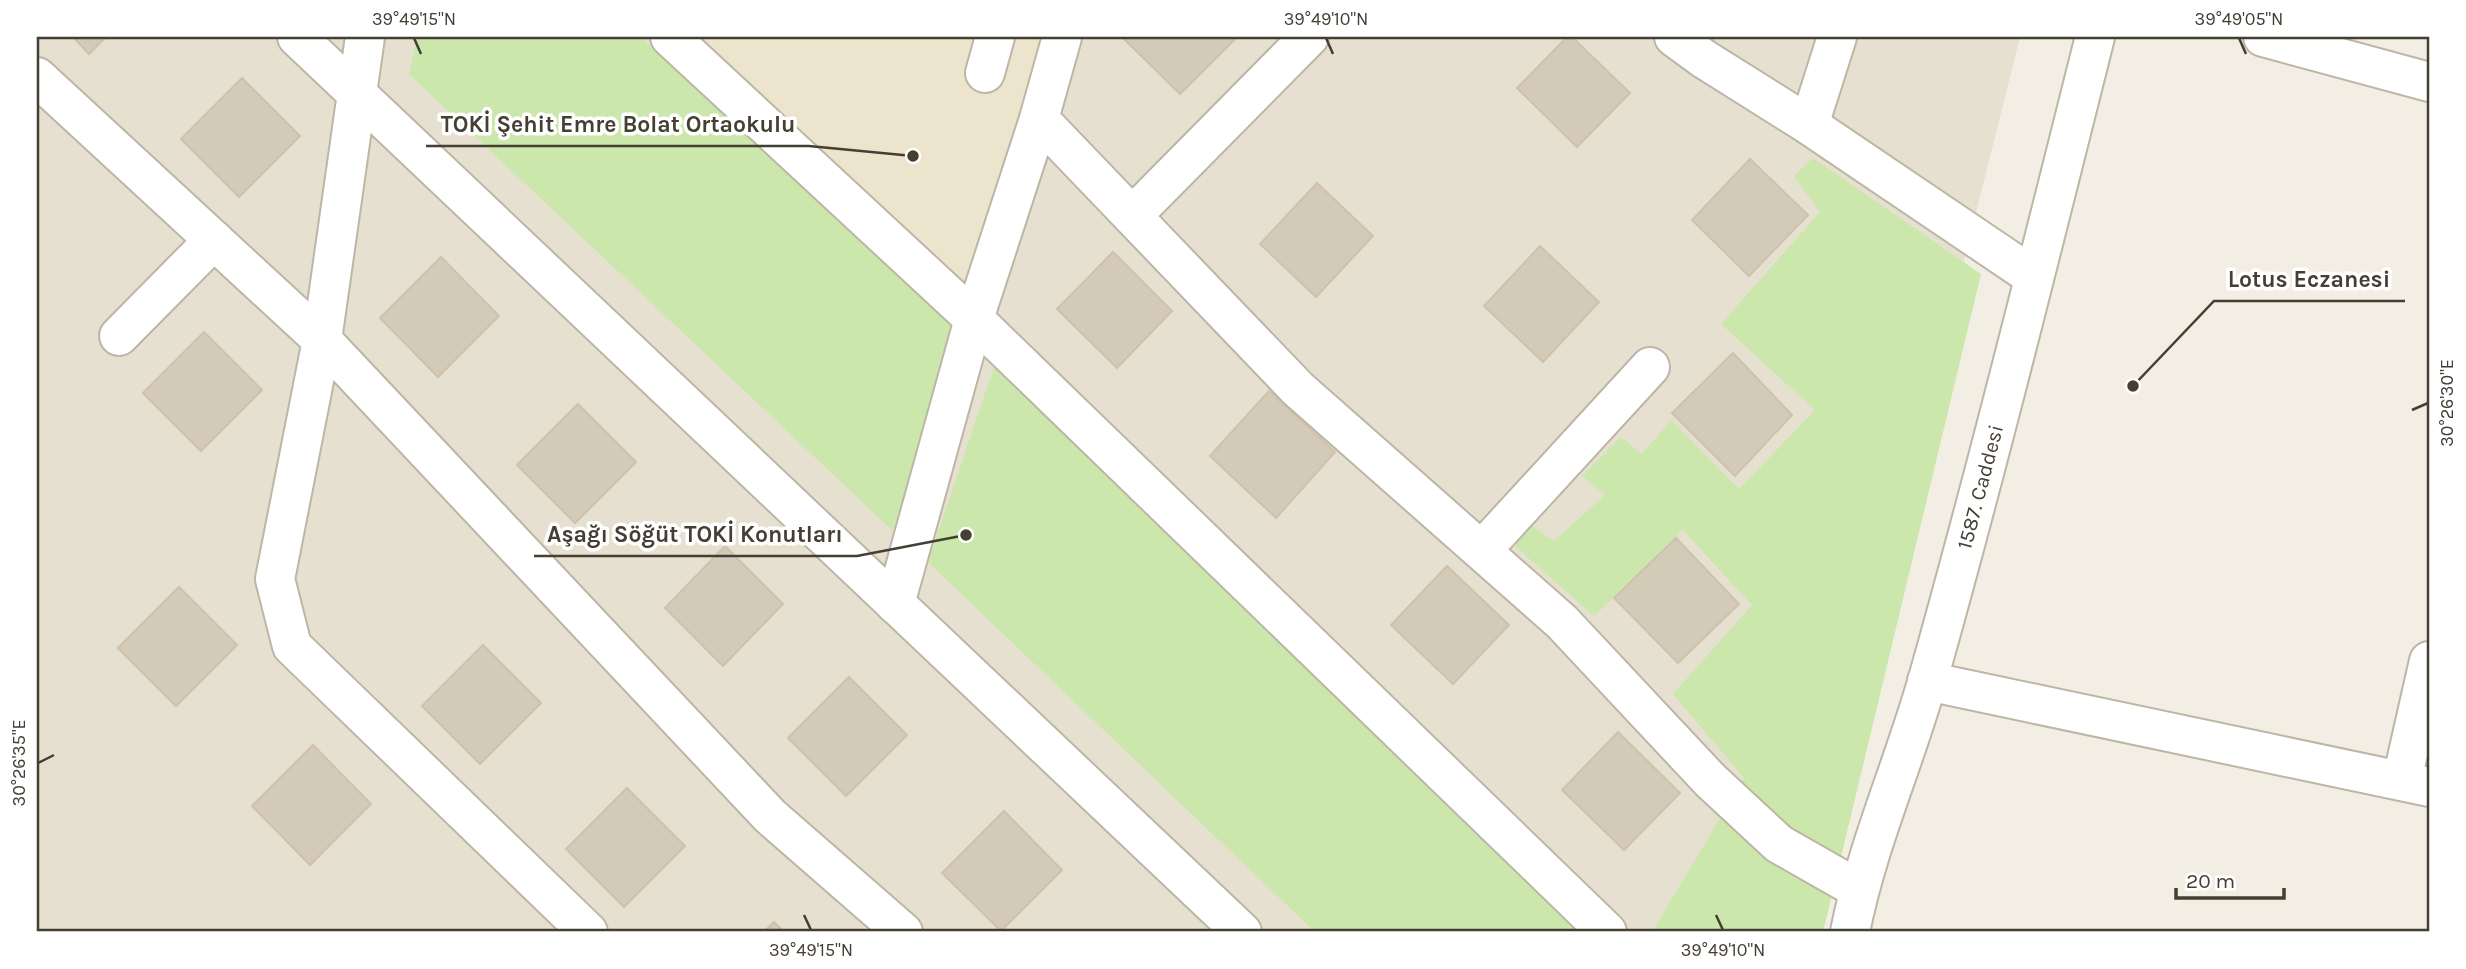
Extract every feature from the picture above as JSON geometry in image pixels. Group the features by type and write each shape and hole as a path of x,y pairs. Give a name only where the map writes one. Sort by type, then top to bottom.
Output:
{"street":[{"path":"297,37 1242,932"},
{"path":"365,37 355,92 322,340 275,579 292,646 588,932"},
{"path":"670,37 974,319 1606,932"},
{"path":"985,73 995,37"},
{"path":"895,604 974,319 1039,119 1062,37"},
{"path":"1132,216 1309,37"},
{"path":"1675,37 1704,59 1809,125 2034,277"},
{"path":"1809,125 1837,37"},
{"name":"1587. Caddesi","path":"1850,932 1858,889 1927,681 2095,37"},
{"path":"2263,37 2429,82"},
{"path":"37,77 322,340 770,816 903,932"},
{"path":"1039,119 1298,389 1562,622 1710,780 1779,844 1858,889"},
{"path":"119,336 214,240"},
{"path":"1482,550 1650,367"},
{"path":"1927,681 2415,784 2429,661"}],"shaded area":[{"path":"37,37 2020,37 1796,932 37,932"},
{"path":"693,37 1043,37 972,276 950,282"}],"green space":[{"path":"417,37 641,37 956,327 893,531 409,74"},
{"path":"1813,158 1981,274 1823,932 1652,932 1744,778 1673,694 1752,605 1682,529 1676,538 1594,616 1515,546 1531,525 1554,541 1605,495 1582,476 1621,437 1642,454 1671,420 1739,489 1815,410 1721,324 1820,212 1794,176"},
{"path":"997,358 1600,932 1315,932 928,562"}],"building":[{"path":"73,37 106,37 89,54"},
{"path":"1122,37 1237,37 1180,94"},
{"path":"1567,37 1572,37 1630,93 1577,147 1517,88"},
{"path":"242,78 300,136 239,197 181,139"},
{"path":"1750,159 1808,215 1749,276 1692,220"},
{"path":"1317,183 1373,236 1316,297 1260,244"},
{"path":"1540,246 1599,302 1543,362 1484,306"},
{"path":"1113,252 1172,311 1117,368 1057,309"},
{"path":"441,257 499,316 438,377 380,318"},
{"path":"204,332 262,390 201,451 143,393"},
{"path":"1733,353 1792,415 1735,476 1672,413"},
{"path":"1269,391 1335,452 1276,518 1210,456"},
{"path":"578,404 636,462 575,523 517,465"},
{"path":"1676,538 1739,604 1678,663 1614,598"},
{"path":"725,546 783,604 723,666 665,608"},
{"path":"1447,566 1509,625 1453,684 1391,625"},
{"path":"179,587 237,645 176,706 118,648"},
{"path":"483,645 541,703 480,764 422,706"},
{"path":"849,677 907,735 846,796 788,738"},
{"path":"1618,732 1680,793 1624,850 1562,790"},
{"path":"313,745 371,804 310,865 252,806"},
{"path":"627,788 685,846 624,907 566,849"},
{"path":"1004,811 1062,870 1001,931 942,873"},
{"path":"774,922 784,932 764,932"}],"place":[{"name":"TOKİ Şehit Emre Bolat Ortaokulu","path":"913,156"},
{"name":"Lotus Eczanesi","path":"2133,386"},
{"name":"Aşağı Söğüt TOKİ Konutları","path":"966,535"}]}
